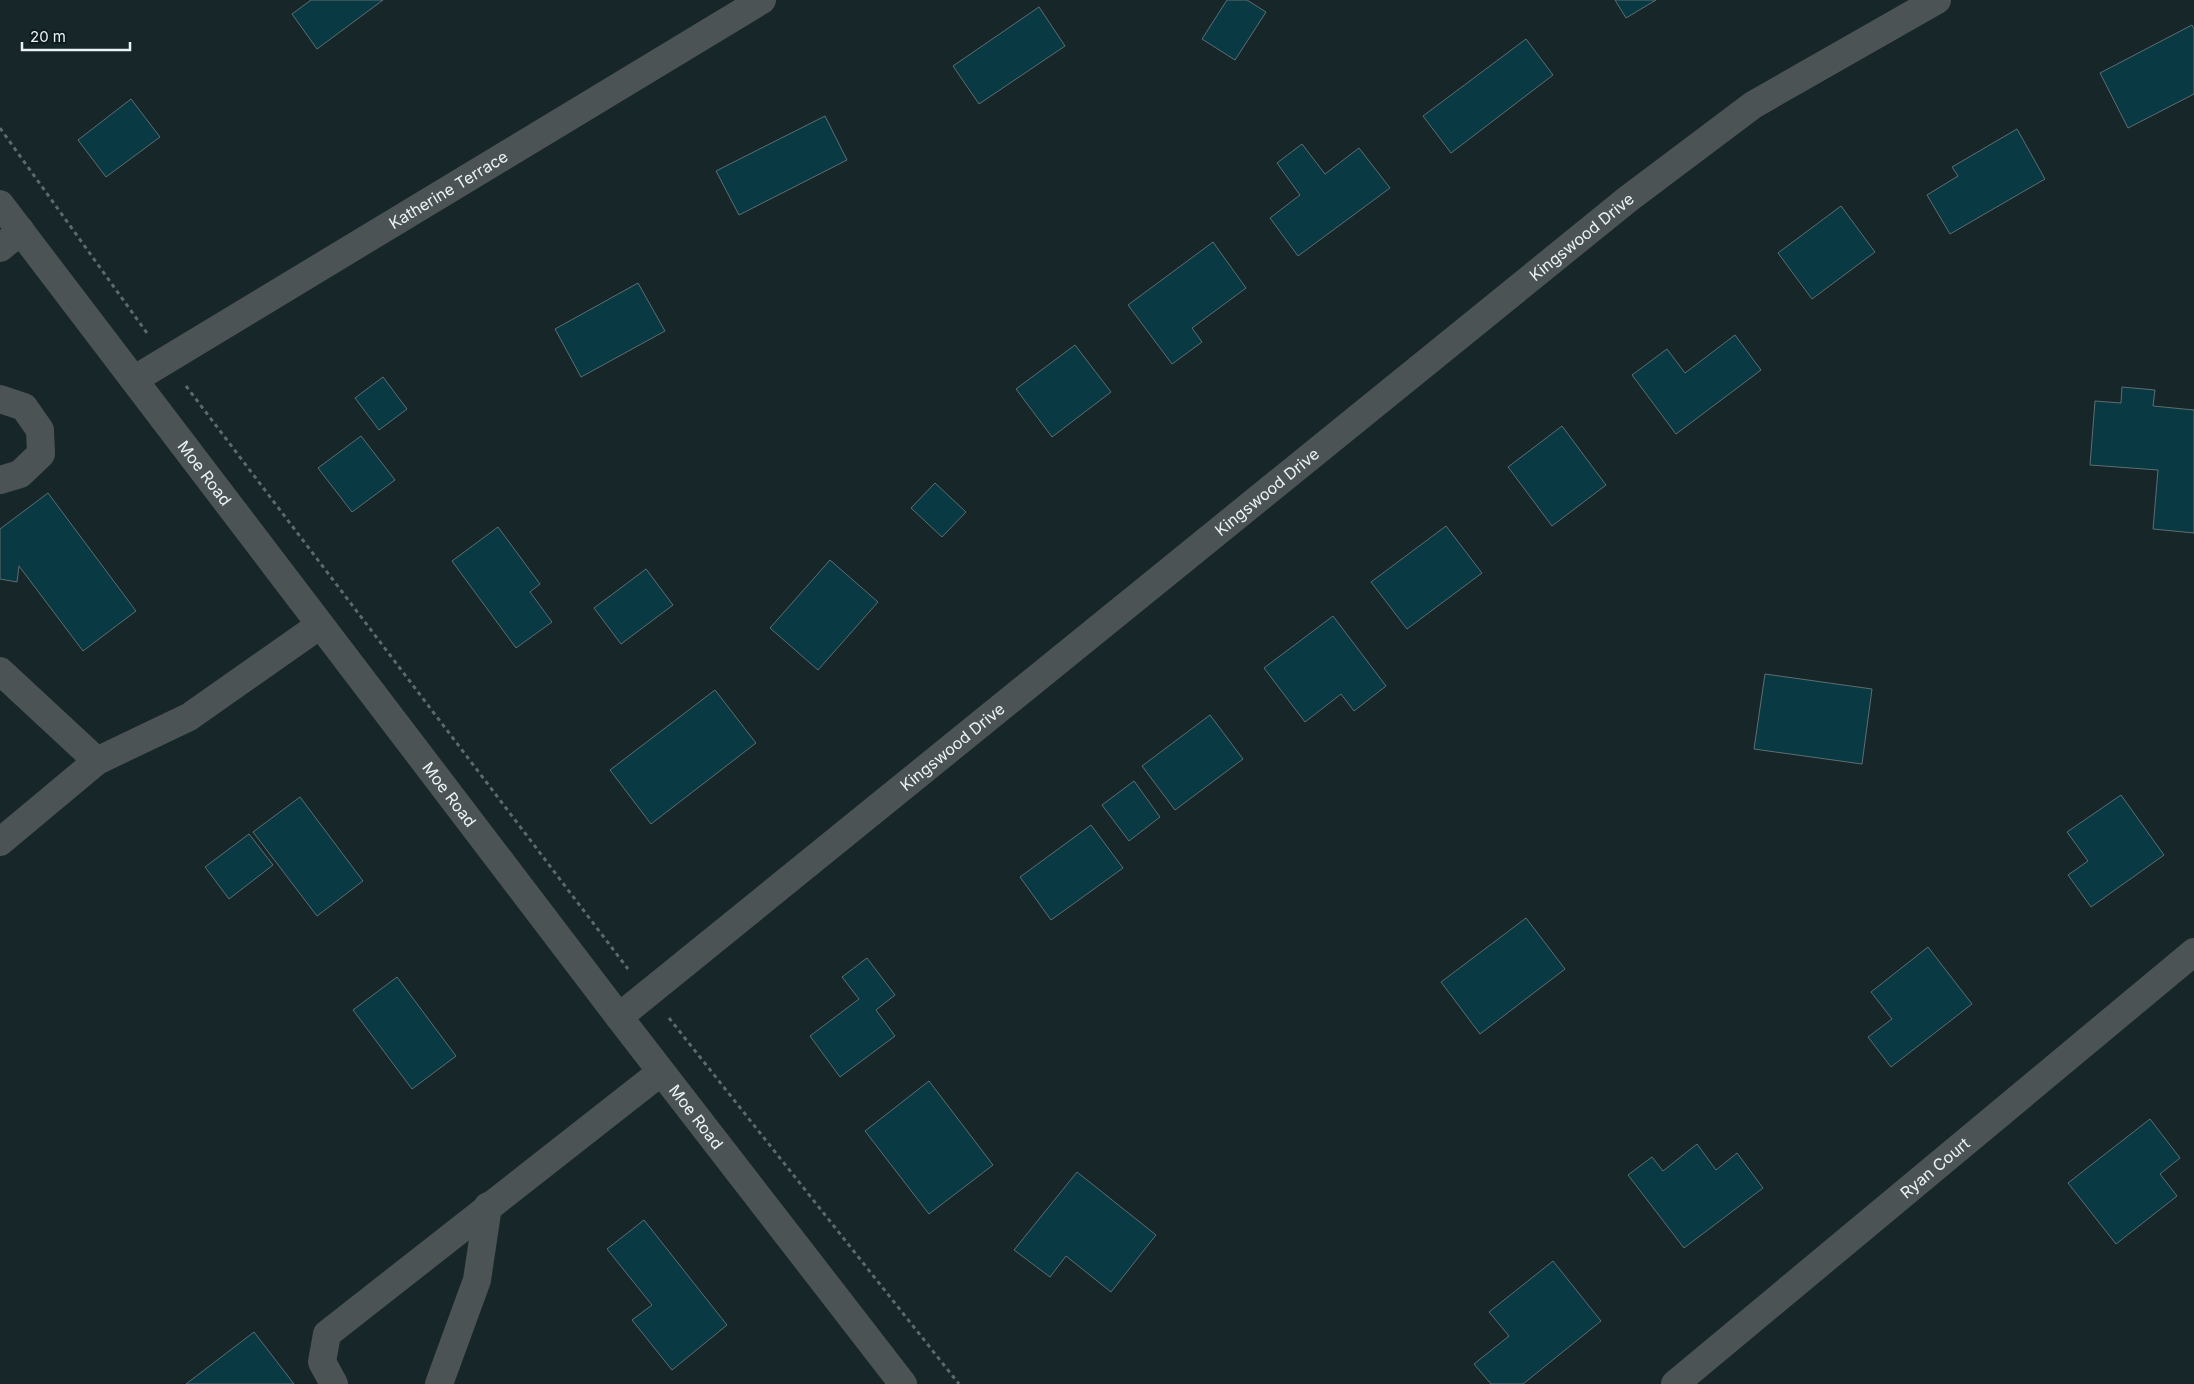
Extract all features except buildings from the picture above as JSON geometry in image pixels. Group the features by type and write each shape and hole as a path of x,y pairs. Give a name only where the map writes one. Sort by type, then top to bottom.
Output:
{"street":[{"name":"Katherine Terrace","path":"135,379 762,0"},
{"name":"Kingswood Drive","path":"619,1017 1628,199 1753,105 1925,3"},
{"name":"Moe Road","path":"0,204 661,1072 904,1384"},
{"path":"0,248 21,231"},
{"path":"0,399 24,407 40,430 41,454 20,474 0,480"},
{"path":"0,842 97,762 189,717 320,625"},
{"path":"0,671 97,762"},
{"name":"Ryan Court","path":"1675,1384 2194,952"},
{"path":"334,1384 322,1362 327,1334 661,1072"},
{"path":"439,1384 477,1280 488,1206"}],"path":[{"path":"0,128 167,360 648,994 958,1384"}]}
